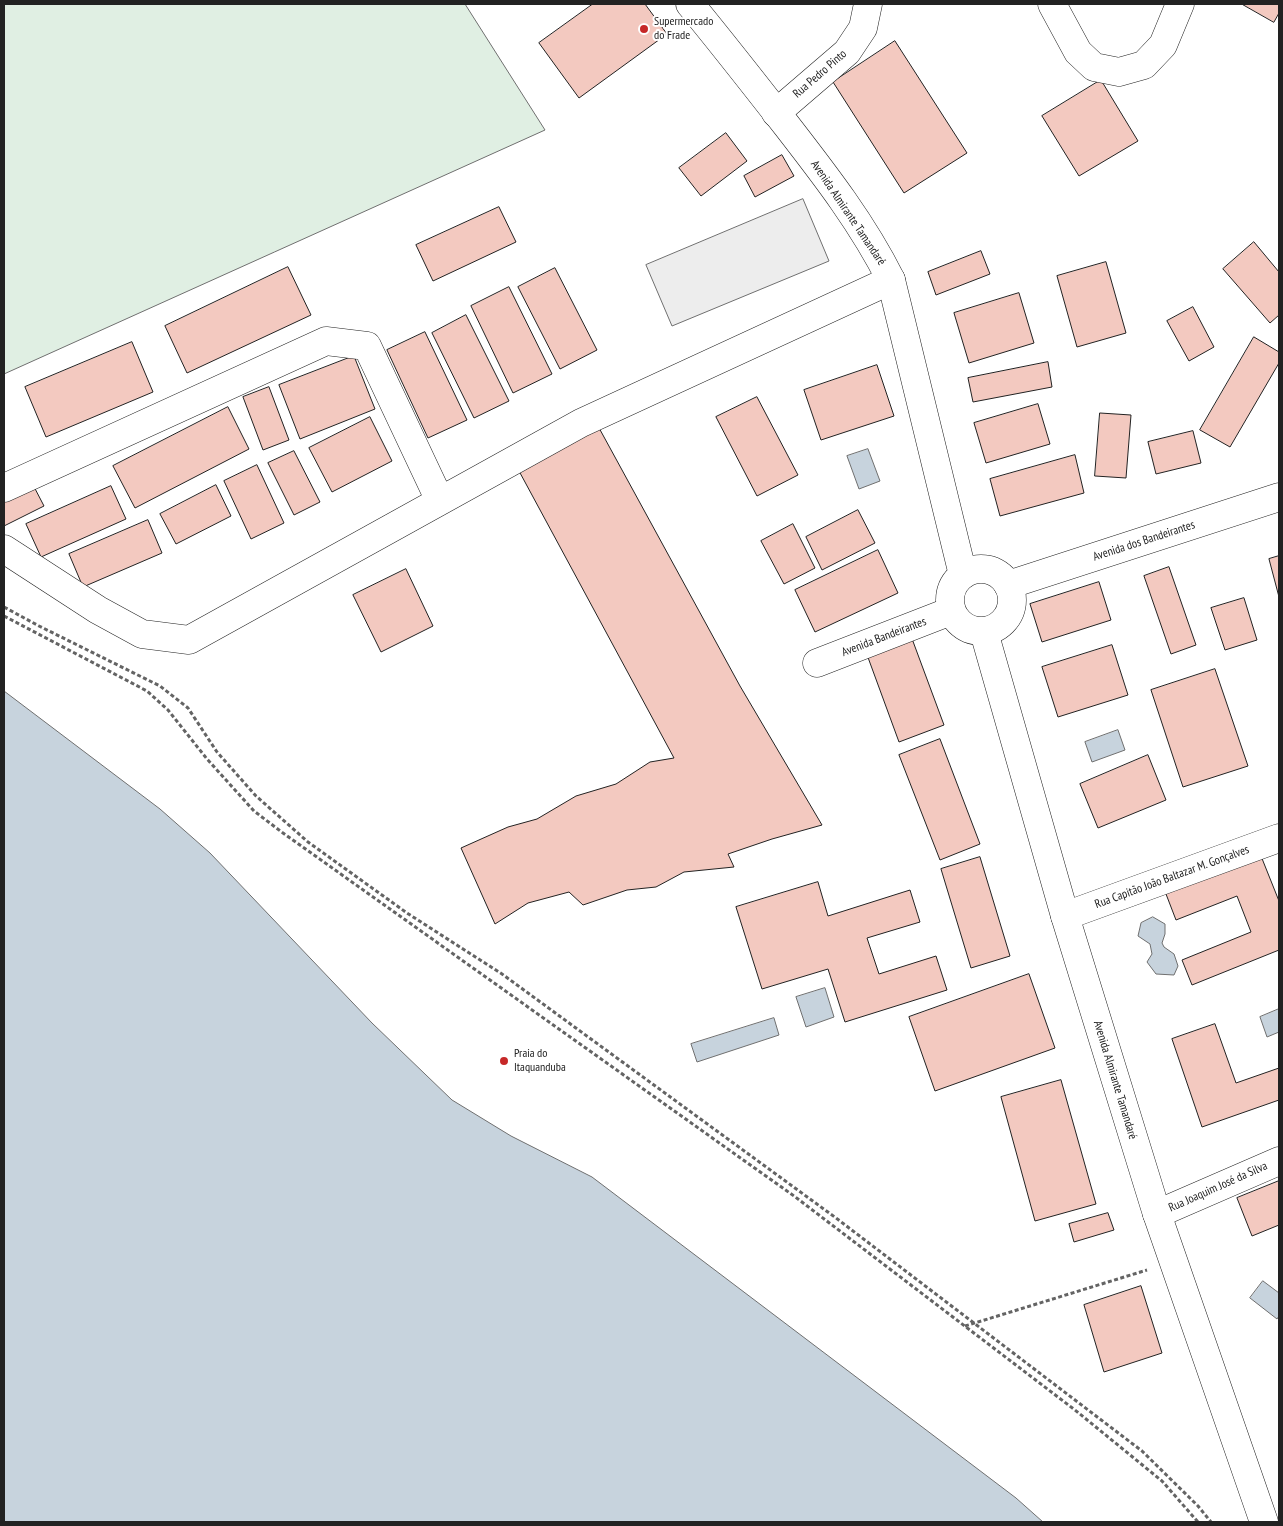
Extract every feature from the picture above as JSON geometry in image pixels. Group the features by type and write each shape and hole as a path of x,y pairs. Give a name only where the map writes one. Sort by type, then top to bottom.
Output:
{"main road":[{"name":"Avenida Almirante Tamandaré","path":"690,4 731,53 829,180 879,255 891,280 963,574"},
{"name":"Rua Pedro Pinto","path":"776,113 847,52 863,28 868,4"},
{"path":"1052,4 1078,52 1094,68 1119,72 1144,65 1164,45 1180,4"},
{"path":"4,549 98,610 142,634 188,640 581,422 891,280"},
{"path":"4,488 326,340 368,346 440,501"},
{"name":"Avenida dos Bandeirantes","path":"1008,585 1279,497"},
{"path":"983,569 993,571 1002,576 1008,585 1012,594 1009,614 994,629 984,632 964,627 956,620 951,611 949,601 955,581 963,574 972,570 983,569"},
{"name":"Avenida Bandeirantes","path":"817,663 951,611"},
{"name":"Avenida Almirante Tamandaré","path":"984,632 1064,916 1157,1214 1264,1522"},
{"name":"Rua Capitão João Baltazar M. Gonçalves","path":"1064,916 1279,838"},
{"name":"Rua Joaquim José da Silva","path":"1157,1214 1279,1161"}],"path":[{"path":"4,607 38,626 160,686 188,708 217,752 256,796 308,842 407,913 510,980 828,1212 1142,1451 1198,1506 1211,1522"},
{"path":"4,616 147,691 168,710 207,759 254,811 372,897 794,1196 1075,1410 1162,1481 1198,1522"},
{"path":"965,1326 1173,1261"}],"green space":[{"path":"4,4 465,4 545,130 4,374"}],"shaded area":[{"path":"803,199 829,261 672,326 646,265"},
{"path":"868,449 880,481 859,489 847,456"},
{"path":"4,691 160,809 210,853 372,1023 452,1100 511,1136 592,1177 1016,1498 1043,1522 4,1522"},
{"path":"1118,730 1125,750 1092,762 1085,742"},
{"path":"1153,917 1165,924 1165,934 1162,943 1164,947 1174,954 1178,966 1174,975 1156,974 1147,962 1152,954 1150,944 1138,936 1141,923"},
{"path":"825,988 834,1017 806,1027 796,997"},
{"path":"1279,1009 1279,1032 1267,1037 1260,1017"},
{"path":"774,1018 779,1035 697,1062 691,1044"},
{"path":"1263,1281 1279,1293 1279,1316 1277,1319 1250,1298"}],"building":[{"path":"593,4 645,4 667,34 579,98 539,43"},
{"path":"1242,4 1279,4 1279,13 1274,22"},
{"path":"895,41 967,153 904,193 833,82"},
{"path":"1101,80 1138,141 1079,176 1042,116"},
{"path":"726,133 747,161 701,196 679,168"},
{"path":"782,155 794,176 755,197 744,176"},
{"path":"499,207 516,242 433,281 416,245"},
{"path":"1254,242 1279,272 1279,315 1270,323 1223,269"},
{"path":"981,251 990,274 936,295 928,272"},
{"path":"1106,262 1126,333 1077,347 1057,276"},
{"path":"288,267 311,315 187,373 165,326"},
{"path":"555,268 597,350 560,369 518,287"},
{"path":"509,287 552,374 513,393 471,306"},
{"path":"1019,293 1034,343 969,363 954,313"},
{"path":"1193,307 1214,347 1189,361 1167,321"},
{"path":"466,315 509,401 474,418 432,333"},
{"path":"425,332 467,420 428,438 387,350"},
{"path":"1254,337 1279,352 1279,363 1230,447 1200,430"},
{"path":"132,342 153,392 46,437 25,387"},
{"path":"354,356 375,409 300,439 279,385"},
{"path":"1048,362 1052,387 973,402 968,378"},
{"path":"877,365 894,416 821,440 804,390"},
{"path":"269,387 289,440 263,450 243,397"},
{"path":"757,397 798,475 757,496 716,417"},
{"path":"1038,404 1050,444 986,463 974,423"},
{"path":"228,407 249,449 135,508 113,466"},
{"path":"1100,413 1131,415 1126,478 1095,476"},
{"path":"370,417 392,461 332,492 309,448"},
{"path":"598,426 740,686 822,825 728,854 734,867 684,872 656,887 627,890 583,905 569,892 528,903 495,924 461,848 508,827 537,819 576,796 616,784 650,762 674,758 519,471"},
{"path":"1193,431 1201,463 1156,474 1148,442"},
{"path":"294,451 320,502 294,515 268,463"},
{"path":"1075,455 1084,493 1000,516 990,479"},
{"path":"257,465 284,523 251,539 224,481"},
{"path":"30,479 44,506 4,526 4,492"},
{"path":"216,485 231,516 176,544 160,514"},
{"path":"111,486 126,519 41,557 26,524"},
{"path":"858,510 875,543 822,570 806,537"},
{"path":"148,520 162,553 83,587 69,554"},
{"path":"793,524 815,568 784,584 761,541"},
{"path":"878,550 898,593 815,632 795,590"},
{"path":"1279,556 1279,597 1269,559"},
{"path":"1169,567 1196,645 1171,654 1144,576"},
{"path":"406,569 433,626 381,652 353,595"},
{"path":"1099,582 1111,620 1042,642 1030,604"},
{"path":"1244,598 1257,640 1225,650 1211,608"},
{"path":"911,636 944,725 899,742 866,652"},
{"path":"1112,645 1128,695 1058,717 1042,667"},
{"path":"1215,669 1248,766 1183,787 1151,690"},
{"path":"940,739 980,844 940,860 899,755"},
{"path":"1148,755 1166,800 1098,828 1080,784"},
{"path":"1261,856 1279,901 1279,950 1192,985 1182,960 1251,932 1237,896 1176,920 1166,894"},
{"path":"980,857 1010,956 971,968 941,869"},
{"path":"818,882 828,916 910,890 920,922 867,938 879,974 936,956 947,990 845,1022 828,969 762,989 736,907"},
{"path":"1029,974 1055,1048 935,1091 909,1017"},
{"path":"1215,1024 1236,1083 1279,1068 1279,1100 1202,1127 1172,1039"},
{"path":"1061,1080 1096,1204 1035,1221 1001,1097"},
{"path":"1279,1181 1279,1225 1252,1236 1237,1198"},
{"path":"1108,1213 1114,1230 1074,1242 1069,1224"},
{"path":"1141,1286 1162,1353 1104,1372 1084,1305"}],"place":[{"name":"Supermercado do Frade","path":"644,29"},
{"name":"Praia do Itaquanduba","path":"504,1061"}]}
